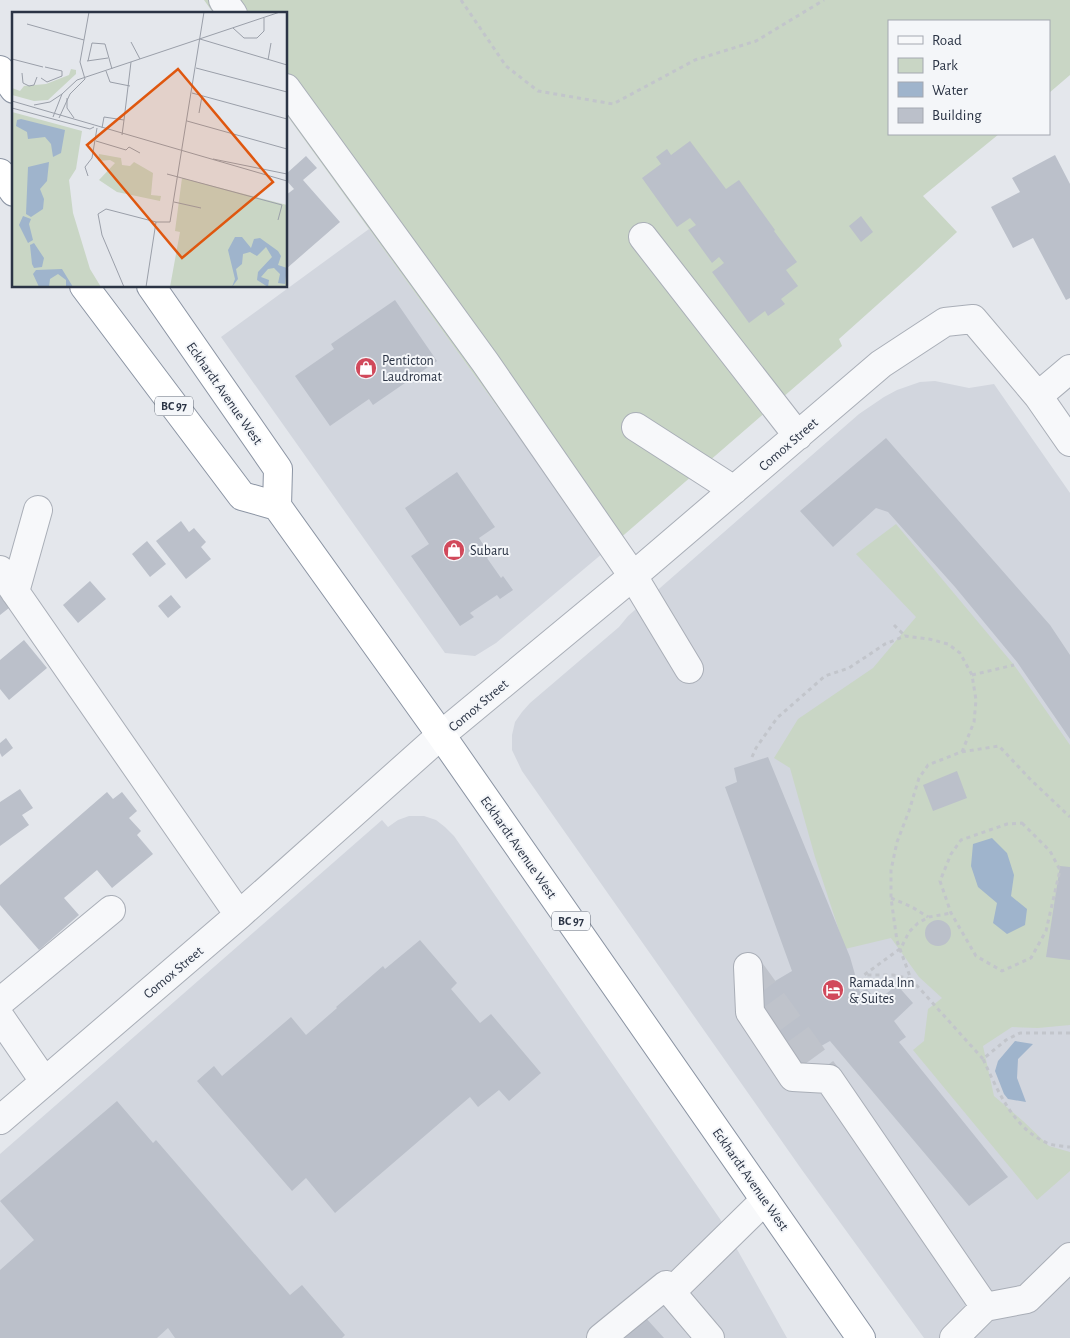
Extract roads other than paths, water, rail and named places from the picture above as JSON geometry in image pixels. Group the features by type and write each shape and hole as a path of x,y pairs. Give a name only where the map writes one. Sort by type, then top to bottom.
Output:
{"highway":[{"path":"0,70 12,86"},
{"path":"0,173 12,189"},
{"name":"BC 97","path":"86,288 242,496 277,506"},
{"name":"Eckhardt Avenue West","path":"152,288 278,469 277,506 441,735 861,1338"}],"street":[{"path":"223,0 232,12"},
{"path":"288,91 485,362 633,576 689,669"},
{"path":"643,237 798,436"},
{"name":"Comox Street","path":"0,1120 239,915 441,735 633,576 882,364 945,322 973,319 1038,396"},
{"path":"1070,369 1038,396 1070,442"},
{"path":"636,427 734,490"},
{"path":"15,592 38,510"},
{"path":"0,570 239,915"},
{"path":"0,1002 111,910"},
{"path":"748,967 750,1012 792,1077 829,1079 985,1307"},
{"path":"0,1018 44,1081"},
{"path":"671,1292 765,1200"},
{"path":"954,1338 985,1307 1026,1299 1070,1257"},
{"path":"601,1338 666,1285 710,1338"}],"water":[{"path":"992,838 1007,853 1014,875 1011,896 1027,909 1025,925 1007,934 993,923 997,903 978,887 971,866 973,844"},
{"path":"1015,1041 1033,1044 1018,1059 1017,1078 1026,1102 1008,1099 1004,1094 995,1071 998,1061"}],"tunnel":[{"path":"748,967 829,1079"}],"place":[{"name":"Penticton Laudromat","path":"366,368"},
{"name":"Subaru","path":"454,550"},
{"name":"Ramada Inn & Suites","path":"833,990"}]}
